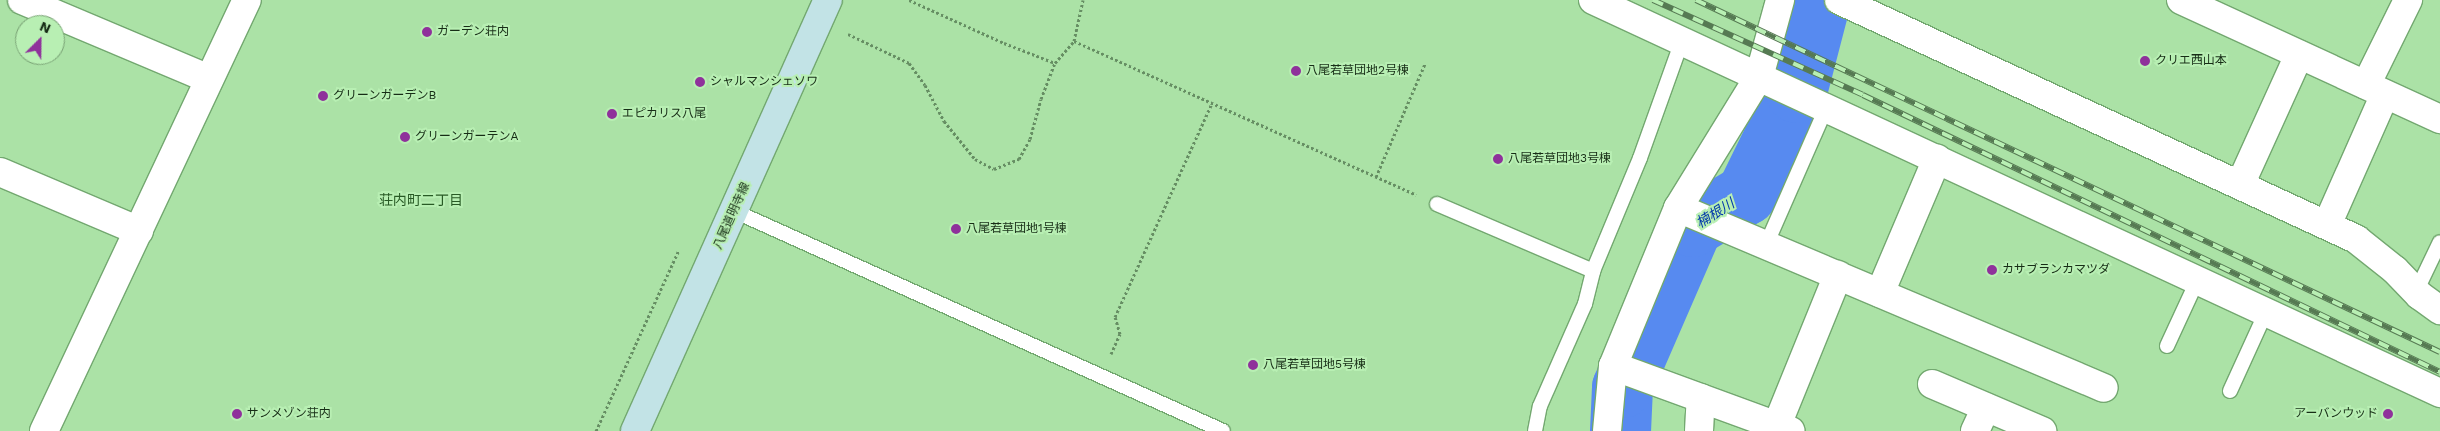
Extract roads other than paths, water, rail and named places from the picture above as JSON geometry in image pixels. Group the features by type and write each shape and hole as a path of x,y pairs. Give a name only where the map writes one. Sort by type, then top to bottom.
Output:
{"main road":[{"name":"八尾道明寺線","path":"635,431 828,0"}],"street":[{"path":"22,0 209,79"},
{"path":"44,431 140,231 247,0"},
{"path":"1593,0 2198,281 2439,390"},
{"path":"1607,431 1613,366 1678,208 1769,81 1780,0"},
{"path":"2181,0 2440,119"},
{"path":"2327,225 2408,0"},
{"path":"1854,5 2356,239 2395,270 2416,292 2440,310"},
{"path":"2240,185 2300,54"},
{"path":"1880,293 1937,159"},
{"path":"0,172 140,231"},
{"path":"1678,208 2104,388"},
{"path":"1613,366 1784,428 1838,276"},
{"path":"1932,384 2042,431"},
{"path":"1699,431 1701,398"},
{"path":"1975,431 1986,406"}],"lane":[{"path":"1535,431 1540,406 1586,304 1593,271 1640,158 1682,41"},
{"path":"1766,245 1817,104"},
{"path":"1437,204 1593,271"},
{"path":"734,211 1224,431"},
{"path":"2416,292 2440,242"},
{"path":"2167,346 2198,281"},
{"path":"2230,391 2266,312"}],"waterway":[{"name":"楠根川","path":"1620,431 1622,387 1692,226 1746,194 1796,92 1820,0"}],"railway":[{"path":"1653,0 1863,95 2440,372"},
{"path":"1696,0 2440,352"}],"place":[{"name":"ガーデン荘内","path":"427,32"},
{"name":"クリエ西山本","path":"2145,61"},
{"name":"八尾若草団地2号棟","path":"1296,71"},
{"name":"シャルマンシェソワ","path":"700,82"},
{"name":"グリーンガーデンB","path":"323,96"},
{"name":"エピカリス八尾","path":"612,114"},
{"name":"グリーンガーテンA","path":"405,137"},
{"name":"八尾若草団地3号棟","path":"1498,159"},
{"name":"八尾若草団地1号棟","path":"956,229"},
{"name":"カサブランカマツダ","path":"1992,270"},
{"name":"八尾若草団地5号棟","path":"1253,365"},
{"name":"サンメゾン荘内","path":"237,414"},
{"name":"アーバンウッド","path":"2388,414"}],"district":[{"name":"荘内町二丁目","path":"421,200"}]}
